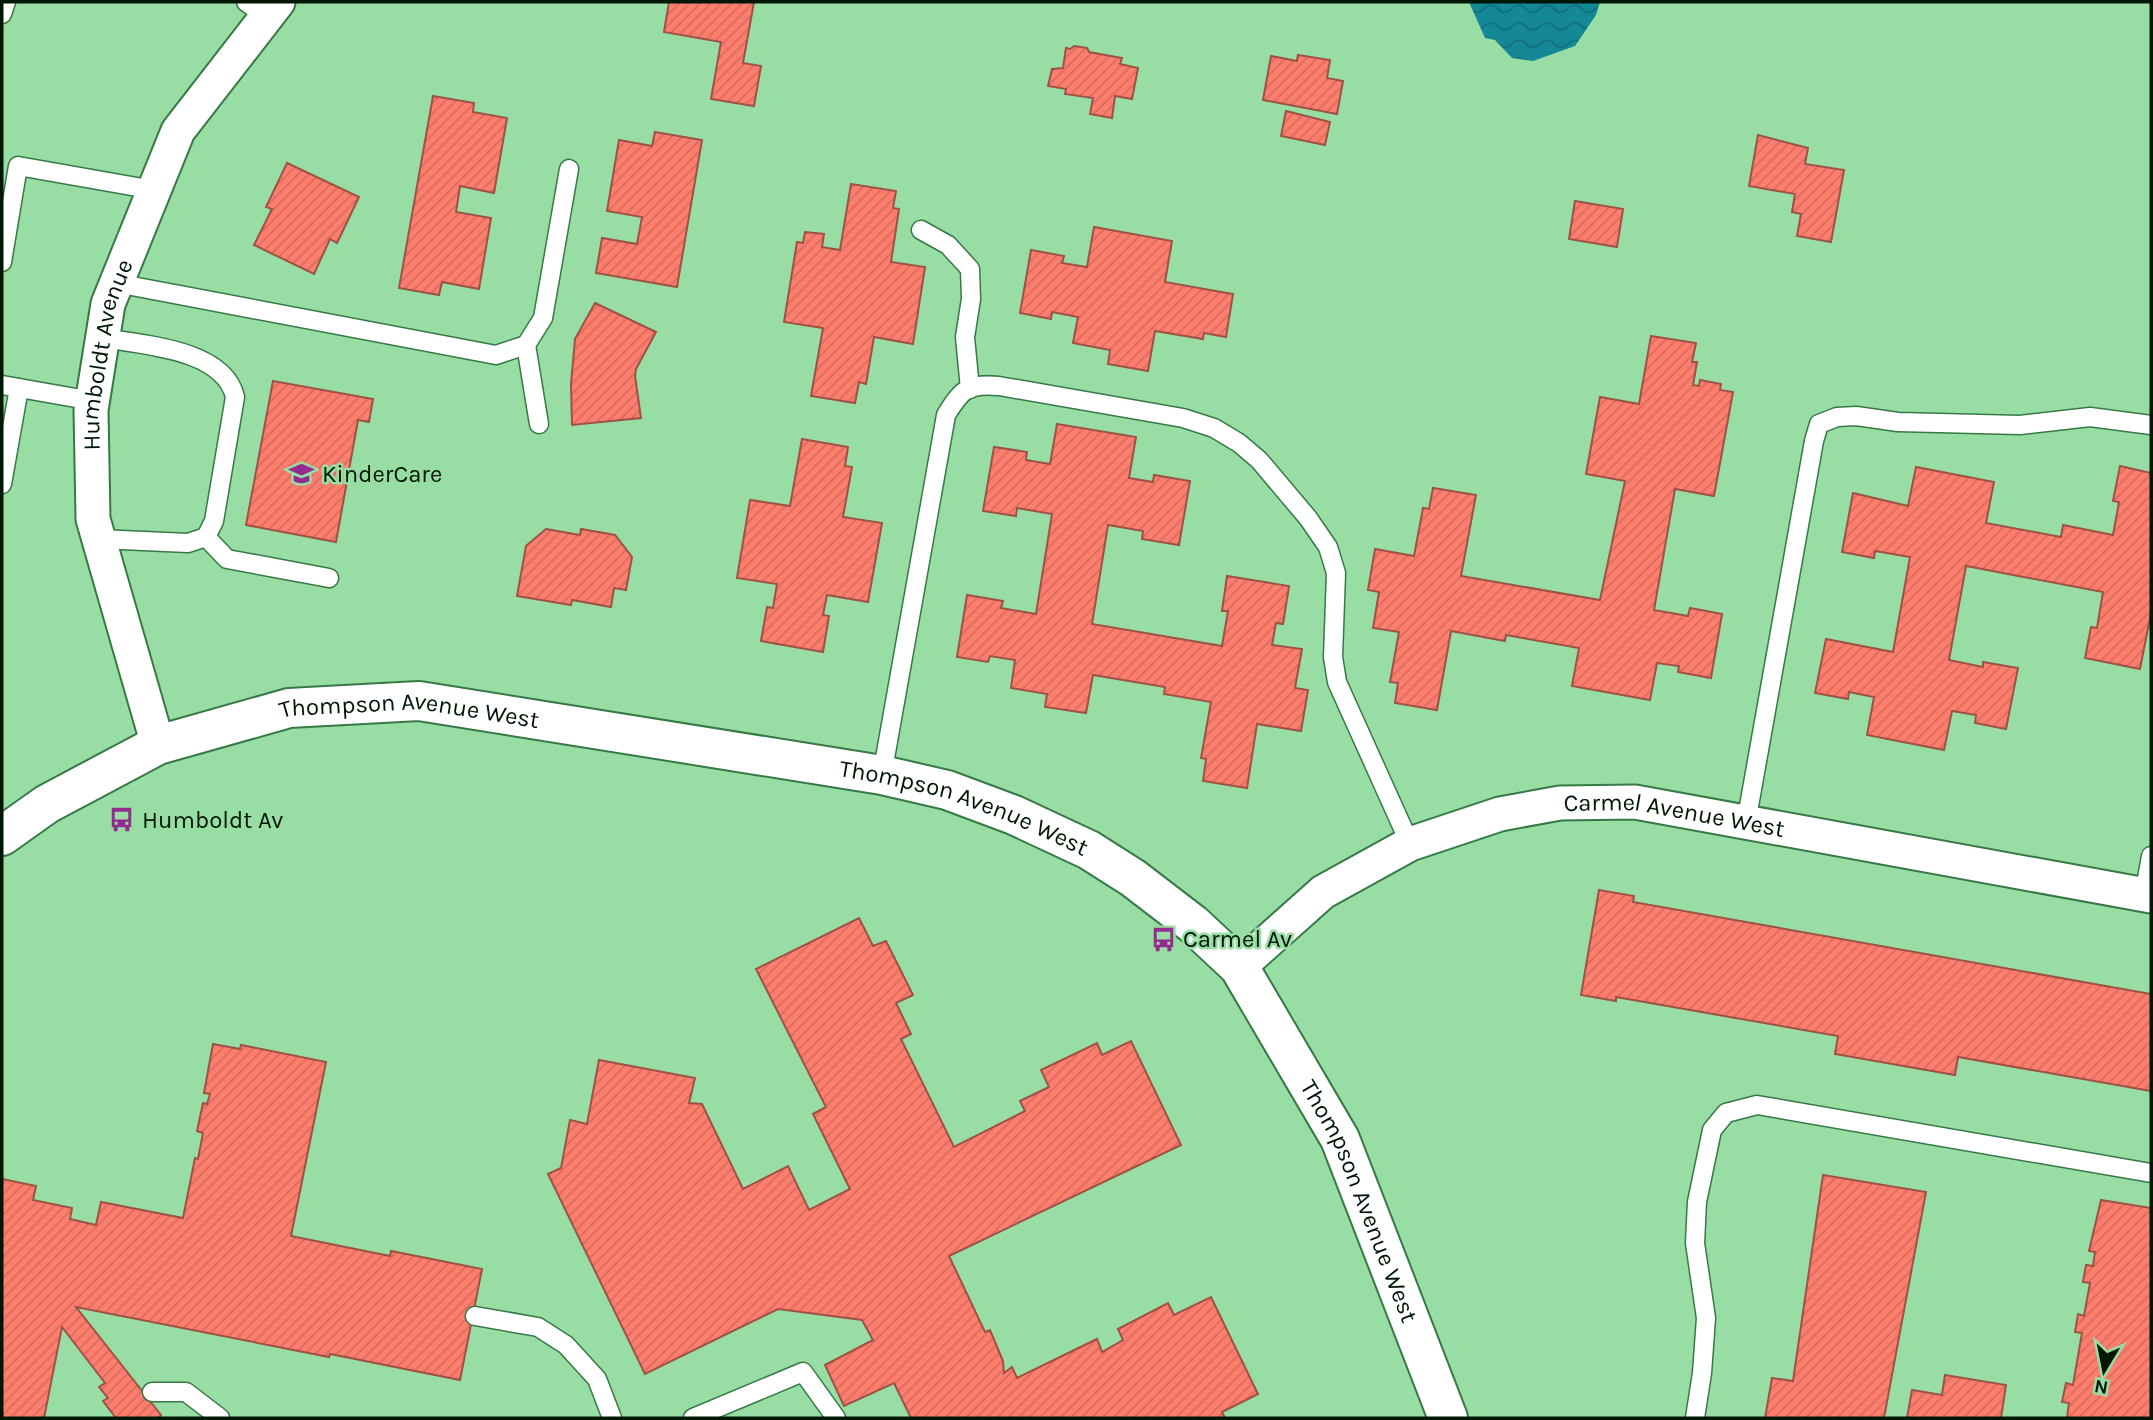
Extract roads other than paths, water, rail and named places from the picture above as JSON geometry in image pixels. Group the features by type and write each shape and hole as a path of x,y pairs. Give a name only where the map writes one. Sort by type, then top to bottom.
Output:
{"street":[{"name":"Humboldt Avenue","path":"158,745 93,519 91,410 108,304 178,131 264,7"},
{"name":"Thompson Avenue West","path":"2,836 47,804 158,745 289,708 419,701 882,775 947,790 1014,815 1089,850 1133,878 1193,924 1239,967 1340,1139 1448,1418"},
{"name":"Carmel Avenue West","path":"1239,967 1323,892 1410,844 1500,814 1560,803 1635,802 2148,896"}],"lane":[{"path":"2,15 6,2"},
{"path":"2,262 18,166 154,190"},
{"path":"116,283 496,355 526,345 543,318 569,169"},
{"path":"921,230 948,245 970,269 971,299 965,337 970,389"},
{"path":"99,539 188,543 206,537 214,521 235,397 232,385 221,373 198,358 168,349 103,338"},
{"path":"526,345 539,424"},
{"path":"882,775 946,415 959,394 979,384 999,386 1183,418 1214,428 1239,443 1259,460 1308,518 1328,547 1336,573 1333,657 1337,682 1410,844"},
{"path":"2,484 10,386 93,401"},
{"path":"1746,823 1819,424 1837,417 1856,416 1898,422 2020,425 2090,417 2151,425"},
{"path":"206,537 227,559 329,578"},
{"path":"2148,896 2151,856"},
{"path":"1695,1418 1706,1318 1695,1243 1697,1202 1712,1130 1726,1113 1757,1105 2151,1173"},
{"path":"475,1316 538,1327 566,1345 597,1379 612,1418"},
{"path":"693,1418 803,1372 836,1418"},
{"path":"152,1392 186,1392 220,1418"}],"water":[{"path":"1469,2 1600,2 1596,15 1575,46 1533,61 1512,58 1495,40 1485,38"}],"place":[{"name":"KinderCare","path":"302,474"},
{"name":"Humboldt Av","path":"122,820"},
{"name":"Carmel Av","path":"1163,939"}]}
